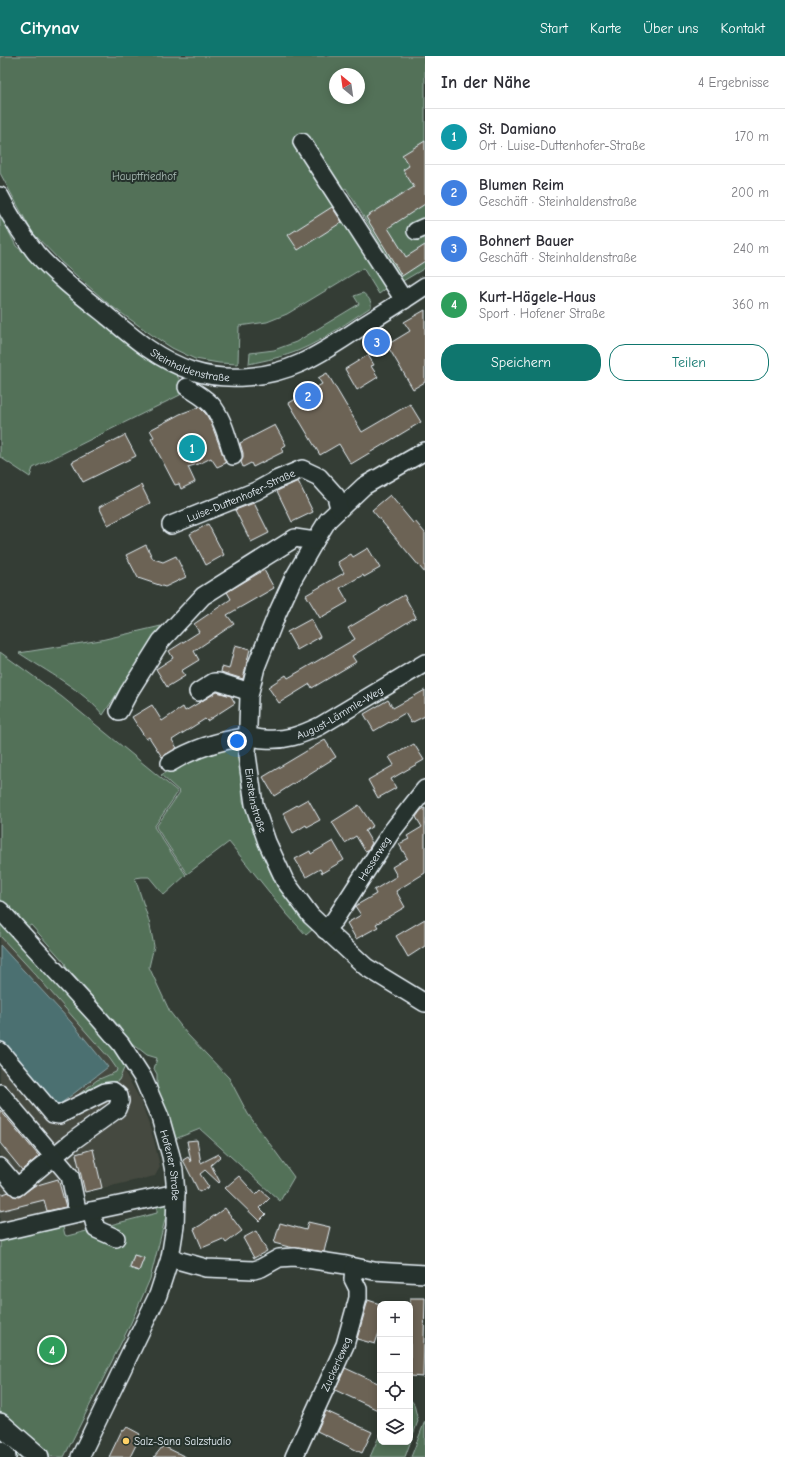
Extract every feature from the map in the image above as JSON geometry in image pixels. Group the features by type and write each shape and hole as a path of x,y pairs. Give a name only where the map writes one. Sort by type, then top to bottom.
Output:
{"main road":[{"path":"0,1424 31,1455"},
{"path":"0,1452 5,1457"}],"street":[{"path":"302,142 404,300"},
{"name":"Steinhaldenstraße","path":"0,196 23,235 37,254 55,272 142,345 167,360 191,371 210,375 242,377 260,375 300,363 328,349 425,286"},
{"path":"187,387 214,408 220,419 233,456"},
{"name":"Einsteinstraße","path":"424,1002 366,967 311,916 285,881 267,842 254,804 247,755 247,737 250,692 256,667 293,579 328,520 364,486 425,451"},
{"name":"Luise-Duttenhofer-Straße","path":"171,525 256,491 278,479 302,469 319,477 336,496 339,508"},
{"path":"120,711 129,692 161,641 202,596 295,538 315,542"},
{"name":"August-Lämmle-Weg","path":"170,763 186,753 212,743 247,737 286,739 302,735 320,726 425,663"},
{"path":"198,692 214,682 250,692"},
{"name":"Hesserweg","path":"325,930 335,919 392,832 425,789"},
{"name":"Hofener Straße","path":"0,910 121,1044 143,1078 160,1117 171,1156 176,1193 175,1226 170,1258 158,1295 80,1457"},
{"path":"0,1051 52,1114 59,1115 105,1092 113,1091 119,1096 120,1102 117,1108 17,1188 0,1167"},
{"path":"0,1093 70,1176 85,1212 96,1229 116,1238"},
{"path":"0,1232 176,1193"},
{"path":"170,1258 206,1268 254,1270 261,1268 279,1258 294,1257 374,1271 425,1274"},
{"name":"Zuckerleweg","path":"294,1457 345,1345 358,1298 358,1289 353,1279 354,1268"}],"shaded area":[{"path":"0,931 121,1066 141,1101 154,1140 160,1167 155,1176 63,1197 66,1208 0,1226 0,1043 55,1108 71,1022 0,945"}],"green space":[{"name":"Hauptfriedhof","path":"0,56 425,56 425,268 403,281 346,188 332,198 388,287 379,294 363,268 287,314 267,322 239,326 238,364 219,363 195,359 172,348 110,305 61,262 32,232 0,173"},
{"path":"0,214 16,246 127,341 174,371 183,385 180,395 33,468 30,477 0,457"},
{"path":"363,293 369,299 371,307 327,336 294,352 249,364 250,353 274,350 296,342 359,304 354,296"},
{"path":"161,626 103,715 86,698 19,653 101,640"},
{"path":"0,652 62,697 178,792 154,827 186,875 164,895 149,877 135,878 149,921 154,946 149,967 170,1012 187,1034 229,1078 248,1114 294,1177 280,1201 200,1129 175,1139 157,1089 157,1074 154,1069 157,1058 147,1055 128,1040 119,1026 66,967 65,963 31,925 26,928 0,901"},
{"path":"237,732 243,801 271,874 284,894 313,929 306,935 286,913 229,842 187,874 156,827 180,792 161,775"},
{"path":"0,923 97,1027 113,1047 125,1066 119,1080 69,1102 97,1080 116,1072 117,1069 110,1059 0,936"},
{"path":"169,1204 150,1279 130,1325 64,1457 0,1457 0,1237 62,1223 65,1235 67,1236 157,1213 157,1205","holes":["134,1255 144,1258 139,1271 129,1268"]},
{"path":"413,1403 414,1404 418,1421 413,1435"},
{"path":"425,1421 425,1457 411,1457"},
{"path":"377,1441 377,1445 409,1445 405,1457 370,1457"}],"water":[{"path":"0,945 71,1022 108,1067 55,1108 0,1042"}],"building":[{"path":"425,141 425,204 388,228 406,257 425,245 425,261 402,276 366,217 414,187 403,170 409,166 402,155"},
{"path":"332,207 342,222 298,250 288,235"},
{"path":"425,310 425,382 413,389 387,345 410,331 404,322"},
{"path":"379,335 388,349 377,355 369,341"},
{"path":"368,355 374,365 371,366 378,377 357,390 345,369"},
{"path":"327,373 362,432 410,404 421,422 351,464 339,444 320,455 289,403 322,384 318,378"},
{"path":"199,407 206,414 211,423 226,463 217,467 211,458 188,467 195,482 181,489 179,484 175,485 151,439 154,437 150,430 180,414"},
{"path":"275,425 286,445 281,448 283,452 253,467 251,463 243,467 241,462 243,453 240,443"},
{"path":"125,435 136,456 83,482 72,462"},
{"path":"298,481 313,512 292,522 277,491"},
{"path":"141,485 150,503 108,525 99,507"},
{"path":"390,495 413,523 415,521 425,533 425,573 372,510"},
{"path":"254,503 269,533 251,542 235,510"},
{"path":"208,524 224,555 206,565 190,534"},
{"path":"146,545 153,559 163,562 176,556 186,577 165,587 138,578 126,555"},
{"path":"368,548 380,568 364,577 363,575 340,588 348,602 320,618 306,595 344,573 338,562 351,554 353,557"},
{"path":"264,570 274,588 227,615 234,624 194,651 199,660 181,671 185,676 167,687 156,669 173,658 169,651 199,632 194,624 231,599 227,592"},
{"path":"404,595 416,617 352,656 356,662 312,688 310,684 279,703 268,687 286,675 288,678 355,639 348,628"},
{"path":"311,619 320,637 297,650 287,632"},
{"path":"235,645 250,649 243,679 221,672 222,667 229,669"},
{"path":"425,690 425,716 411,723 405,713 374,731 364,714 388,700 393,708"},
{"path":"217,692 231,696 235,703 207,721 205,719 172,740 177,748 162,757 149,737 146,739 132,717 152,705 162,721 183,707 185,711"},
{"path":"325,740 336,757 274,796 263,777"},
{"path":"414,744 424,760 391,779 396,788 378,798 368,780 394,765 389,757"},
{"path":"308,799 320,820 307,827 306,825 293,833 283,813"},
{"path":"359,805 373,826 365,831 372,843 368,850 365,851 356,836 345,843 332,822"},
{"path":"425,808 425,873 396,891 405,907 376,924 378,927 356,939 347,923 361,915 355,906 376,894 374,890 397,876 392,867 407,858 399,844 409,839 407,836 422,827 416,817 421,810"},
{"path":"333,841 344,860 322,873 320,869 306,877 295,859 310,851 311,854"},
{"path":"425,919 425,946 408,957 396,936"},
{"path":"0,1110 39,1156 22,1170 0,1143"},
{"path":"197,1140 201,1163 219,1154 221,1156 211,1165 220,1182 219,1183 205,1170 200,1174 209,1187 199,1192 183,1160 188,1157 191,1162 187,1141"},
{"path":"93,1149 102,1188 85,1192 76,1154"},
{"path":"239,1176 256,1195 261,1190 270,1198 260,1208 266,1214 259,1221 225,1188"},
{"path":"58,1179 66,1207 47,1211 44,1200 0,1211 0,1195 9,1192 13,1196 19,1197 34,1186"},
{"path":"225,1208 242,1231 226,1243 223,1239 202,1248 194,1229"},
{"path":"308,1222 330,1227 324,1252 289,1247 274,1243 280,1223 306,1230"},
{"path":"256,1231 267,1251 254,1258 243,1238"},
{"path":"134,1255 144,1258 139,1271 130,1268"},
{"path":"410,1298 425,1298 423,1377 413,1376 413,1301 410,1301"},
{"path":"368,1300 377,1303 377,1338 375,1344 357,1339"},
{"path":"345,1368 377,1383 377,1410 335,1390"},
{"path":"326,1411 372,1432 362,1453 317,1431"},
{"path":"127,1427 140,1434 130,1457 109,1457 122,1430 124,1431"},
{"path":"163,1446 186,1457 154,1457"}],"place":[{"name":"Bohnert Bauer","path":"377,342"},
{"name":"Blumen Reim","path":"308,396"},
{"name":"St. Damiano","path":"192,448"},
{"name":"Kurt-Hägele-Haus","path":"52,1350"},
{"name":"Salz-Sana Salzstudio","path":"126,1441"}]}
